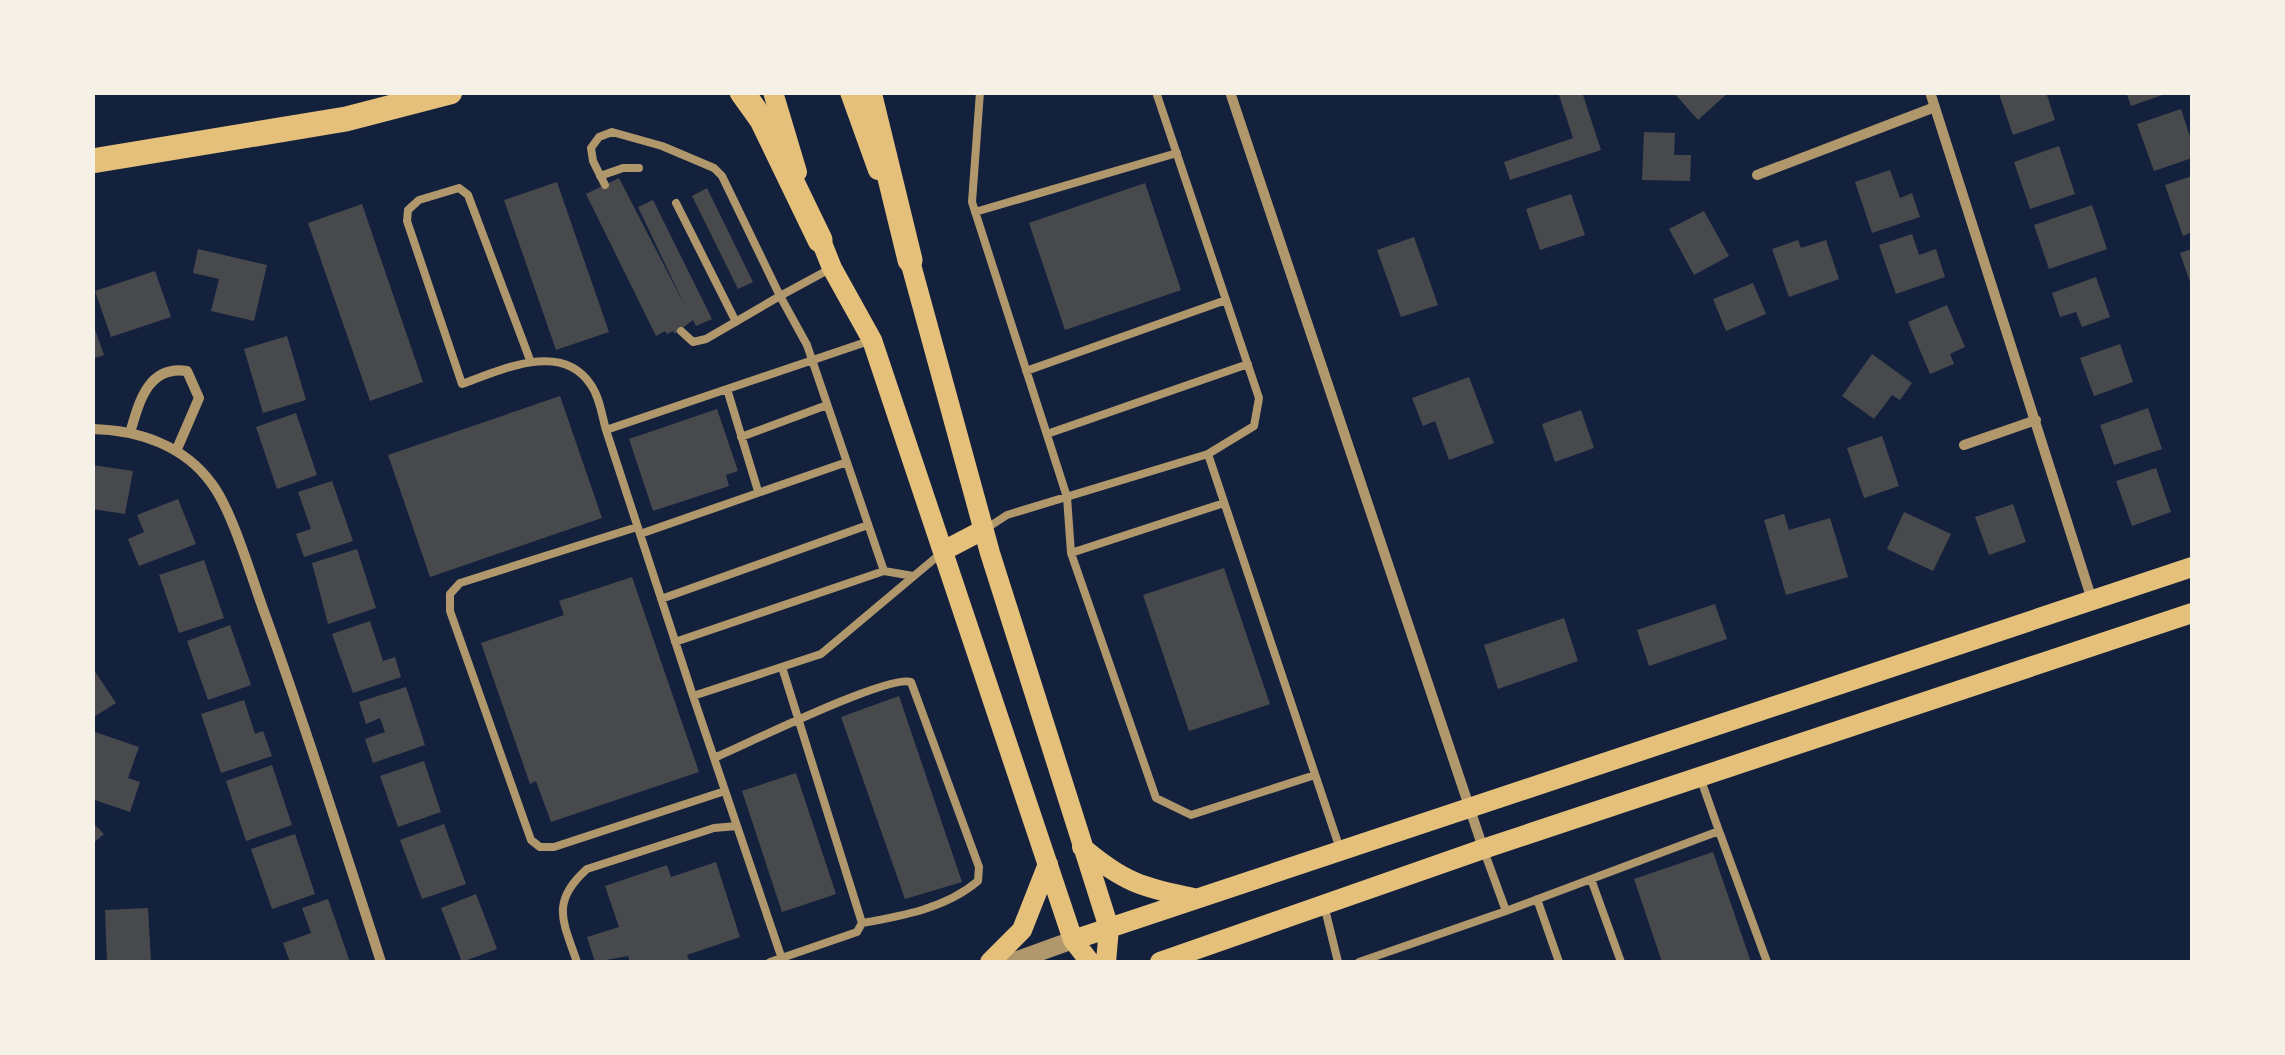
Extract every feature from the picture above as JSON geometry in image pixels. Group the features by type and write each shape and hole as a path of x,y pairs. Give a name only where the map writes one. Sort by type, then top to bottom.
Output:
{"highway":[{"path":"92,161 346,119 450,92"},
{"path":"742,92 762,120 820,240"},
{"path":"869,92 910,260"}],"main road":[{"path":"773,92 820,240 872,340 1073,940 1090,962"},
{"path":"850,92 910,260 983,530 1109,928 1106,962"},
{"path":"943,552 983,530"},
{"path":"1073,940 2192,566"},
{"path":"1160,962 1483,849 2192,613"},
{"path":"1082,846 1131,883 1196,898"},
{"path":"990,962 1022,930 1048,864"}],"street":[{"path":"1230,92 1483,849"},
{"path":"1930,92 2092,600"},
{"path":"1756,174 1935,107"},
{"path":"130,433 146,387 161,373 187,371 199,398 178,449"},
{"path":"1964,446 2036,420"},
{"path":"92,429 130,433 178,449 212,484 239,542 304,725 381,962"},
{"path":"1012,962 1073,940"}],"lane":[{"path":"980,92 972,202 1067,497 1072,553 1156,798 1191,815 1316,775"},
{"path":"983,530 1004,516 1208,454 1254,426 1260,398 1156,92"},
{"path":"640,168 623,168 602,180 591,148 599,137 612,132 695,158 722,176 812,360 884,571"},
{"path":"975,212 1177,153"},
{"path":"530,360 468,195 460,188 420,200 408,210 407,221 462,384 530,360 555,362 578,370 592,387 782,960"},
{"path":"676,203 736,322"},
{"path":"680,331 688,340 698,341 832,268"},
{"path":"1026,370 1226,300"},
{"path":"606,430 872,340"},
{"path":"1047,434 1248,364"},
{"path":"727,390 758,492"},
{"path":"741,437 828,404"},
{"path":"1208,454 1340,849"},
{"path":"725,791 554,847 540,847 530,840 450,611 450,594 460,583 847,462"},
{"path":"1072,553 1224,503"},
{"path":"661,599 868,525"},
{"path":"693,696 820,654 943,552"},
{"path":"675,642 884,571 913,576"},
{"path":"770,962 857,932 862,923 782,668"},
{"path":"714,758 873,689 902,679 911,682 979,866 978,881 959,897 900,916 862,923"},
{"path":"1700,777 1767,962"},
{"path":"576,962 562,918 562,900 572,882 587,868 714,828 737,826"},
{"path":"1358,962 1718,831"},
{"path":"1483,849 1506,911"},
{"path":"1591,879 1621,962"},
{"path":"1537,899 1559,962"},
{"path":"1324,905 1338,962"}],"building":[{"path":"1558,92 1582,92 1601,150 1510,180 1504,162 1573,138"},
{"path":"1677,92 1729,92 1698,120"},
{"path":"2046,92 2055,120 2013,135 1999,94"},
{"path":"2126,92 2168,92 2168,93 2131,106"},
{"path":"2181,109 2192,143 2192,158 2154,171 2137,124"},
{"path":"1644,132 1675,133 1674,155 1691,155 1690,181 1642,180"},
{"path":"2059,146 2075,194 2030,209 2014,162"},
{"path":"1890,170 1900,198 1912,193 1920,217 1872,233 1855,182"},
{"path":"2192,176 2192,232 2183,236 2165,185"},
{"path":"619,178 685,306 638,207 653,200 712,319 696,326 693,320 675,334 665,331 656,336 586,194"},
{"path":"557,182 609,332 556,350 504,200"},
{"path":"1145,183 1181,290 1065,330 1029,223"},
{"path":"707,188 753,282 738,289 692,196"},
{"path":"1571,194 1585,235 1540,250 1526,209"},
{"path":"362,204 423,382 370,401 308,223"},
{"path":"2092,205 2107,249 2049,269 2034,225"},
{"path":"1704,211 1729,256 1694,275 1669,229"},
{"path":"1912,234 1919,255 1936,249 1945,277 1896,294 1879,245"},
{"path":"1414,237 1438,305 1401,317 1377,250"},
{"path":"1798,240 1801,248 1826,240 1839,279 1789,297 1772,249"},
{"path":"198,249 267,265 254,321 211,311 219,279 193,273"},
{"path":"2192,249 2192,288 2180,253"},
{"path":"155,271 171,317 111,337 95,291"},
{"path":"2096,277 2110,317 2082,327 2076,312 2060,317 2052,293"},
{"path":"1753,283 1766,314 1726,331 1713,299"},
{"path":"1947,305 1965,347 1950,354 1954,364 1930,374 1908,322"},
{"path":"92,321 104,355 92,359"},
{"path":"287,336 306,400 263,413 244,349"},
{"path":"2120,344 2133,382 2094,396 2080,358"},
{"path":"1872,354 1912,383 1900,400 1892,395 1874,419 1842,396"},
{"path":"1469,377 1494,443 1449,460 1435,421 1423,426 1412,398"},
{"path":"560,396 602,518 430,577 388,455"},
{"path":"2148,408 2162,449 2114,465 2100,425"},
{"path":"717,409 738,471 726,475 729,486 653,511 629,439"},
{"path":"1581,410 1594,448 1555,462 1542,424"},
{"path":"296,413 317,475 277,489 256,427"},
{"path":"1882,436 1899,486 1864,498 1847,448"},
{"path":"92,465 133,471 125,514 92,509"},
{"path":"2156,468 2171,512 2132,526 2116,481"},
{"path":"332,481 353,541 304,557 296,534 311,529 298,492"},
{"path":"178,499 196,544 139,566 128,539 144,532 137,515"},
{"path":"2013,504 2026,542 1989,555 1975,517"},
{"path":"1904,512 1951,534 1933,571 1887,549"},
{"path":"1784,514 1789,530 1830,518 1848,577 1786,595 1764,520"},
{"path":"357,549 376,608 328,624 312,563"},
{"path":"204,560 224,618 179,633 159,575"},
{"path":"1224,568 1270,704 1189,731 1143,595"},
{"path":"632,577 699,772 551,822 536,781 530,784 481,643 564,615 559,601"},
{"path":"1715,604 1727,639 1649,666 1637,630"},
{"path":"1564,618 1578,661 1498,689 1484,645"},
{"path":"370,621 383,661 395,657 401,677 353,693 332,634"},
{"path":"230,625 251,685 208,700 187,641"},
{"path":"92,667 116,703 92,718"},
{"path":"406,687 425,745 373,763 365,739 385,732 380,718 366,724 359,702"},
{"path":"899,696 962,882 905,899 841,717"},
{"path":"244,700 255,734 263,731 272,756 221,773 201,714"},
{"path":"95,732 139,747 128,778 140,782 130,812 92,799"},
{"path":"424,761 441,812 398,827 380,776"},
{"path":"272,765 292,825 246,841 226,781"},
{"path":"796,773 836,894 782,912 742,791"},
{"path":"92,822 104,834 92,844"},
{"path":"444,824 466,884 422,899 400,840"},
{"path":"295,834 315,894 272,909 251,849"},
{"path":"1713,852 1751,962 1662,962 1634,879"},
{"path":"716,862 740,937 687,955 690,962 630,962 628,956 595,962 587,937 619,927 605,886 667,865 671,877"},
{"path":"476,894 497,949 462,962 441,908"},
{"path":"328,899 350,962 290,962 283,943 311,933 302,908"},
{"path":"148,908 151,962 107,962 105,910"}]}
